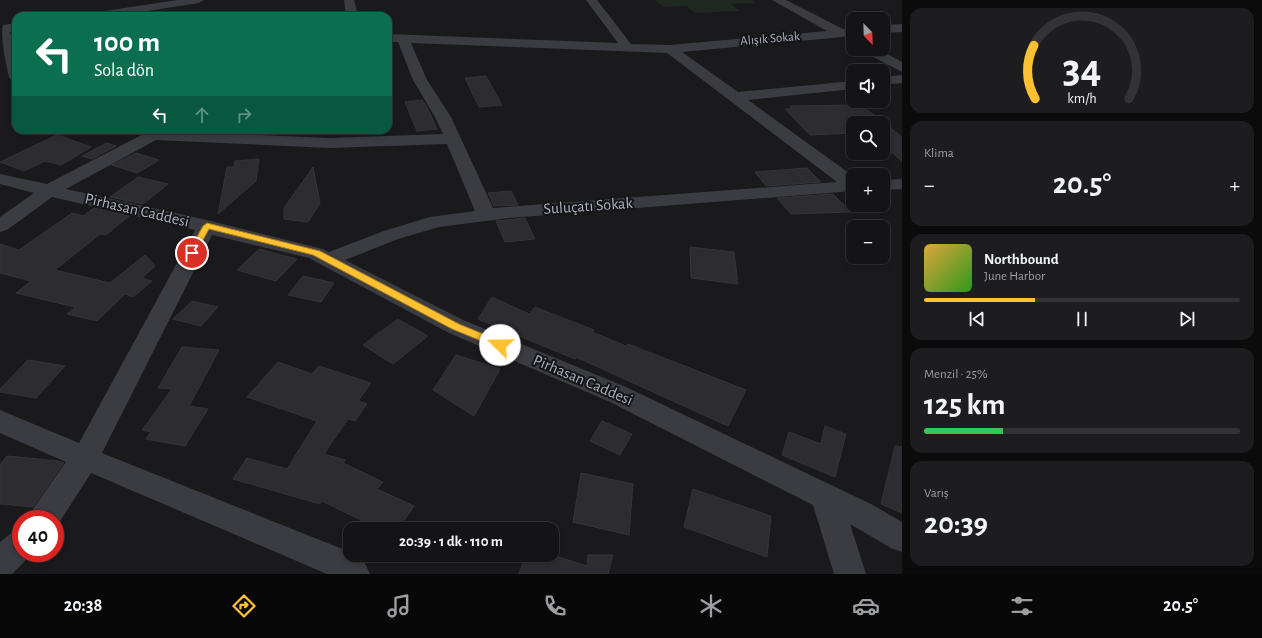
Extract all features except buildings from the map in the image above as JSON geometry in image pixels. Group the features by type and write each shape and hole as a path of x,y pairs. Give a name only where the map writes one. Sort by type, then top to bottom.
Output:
{"street":[{"path":"113,12 166,2 199,0"},
{"path":"349,0 351,12"},
{"path":"591,0 628,48"},
{"path":"778,0 846,36"},
{"path":"166,2 171,12"},
{"path":"12,27 7,28 4,32 12,62"},
{"path":"890,29 902,28"},
{"name":"Alışık Sokak","path":"395,38 670,49 687,46 846,32"},
{"path":"395,38 442,117 486,215"},
{"path":"670,49 846,181"},
{"path":"881,56 902,68"},
{"path":"0,74 12,73"},
{"path":"890,80 902,79"},
{"path":"734,97 846,85"},
{"path":"0,226 50,190 154,134"},
{"path":"189,134 329,143 452,139"},
{"name":"Pirhasan Caddesi","path":"0,179 207,226 316,253 455,326 617,394 826,497 902,538"},
{"path":"890,185 902,184"},
{"name":"Suluçatı Sokak","path":"329,259 391,235 437,221 486,215 846,187"},
{"path":"50,510 85,458 207,226"},
{"path":"0,421 350,568 353,574"},
{"path":"826,497 850,574"},
{"path":"0,563 12,552"}],"shaded area":[{"path":"655,0 751,0 755,3 731,4 739,11 695,13 687,6 663,7"}],"route":[{"path":"192,253 207,226 316,253 455,326 500,345"}]}
